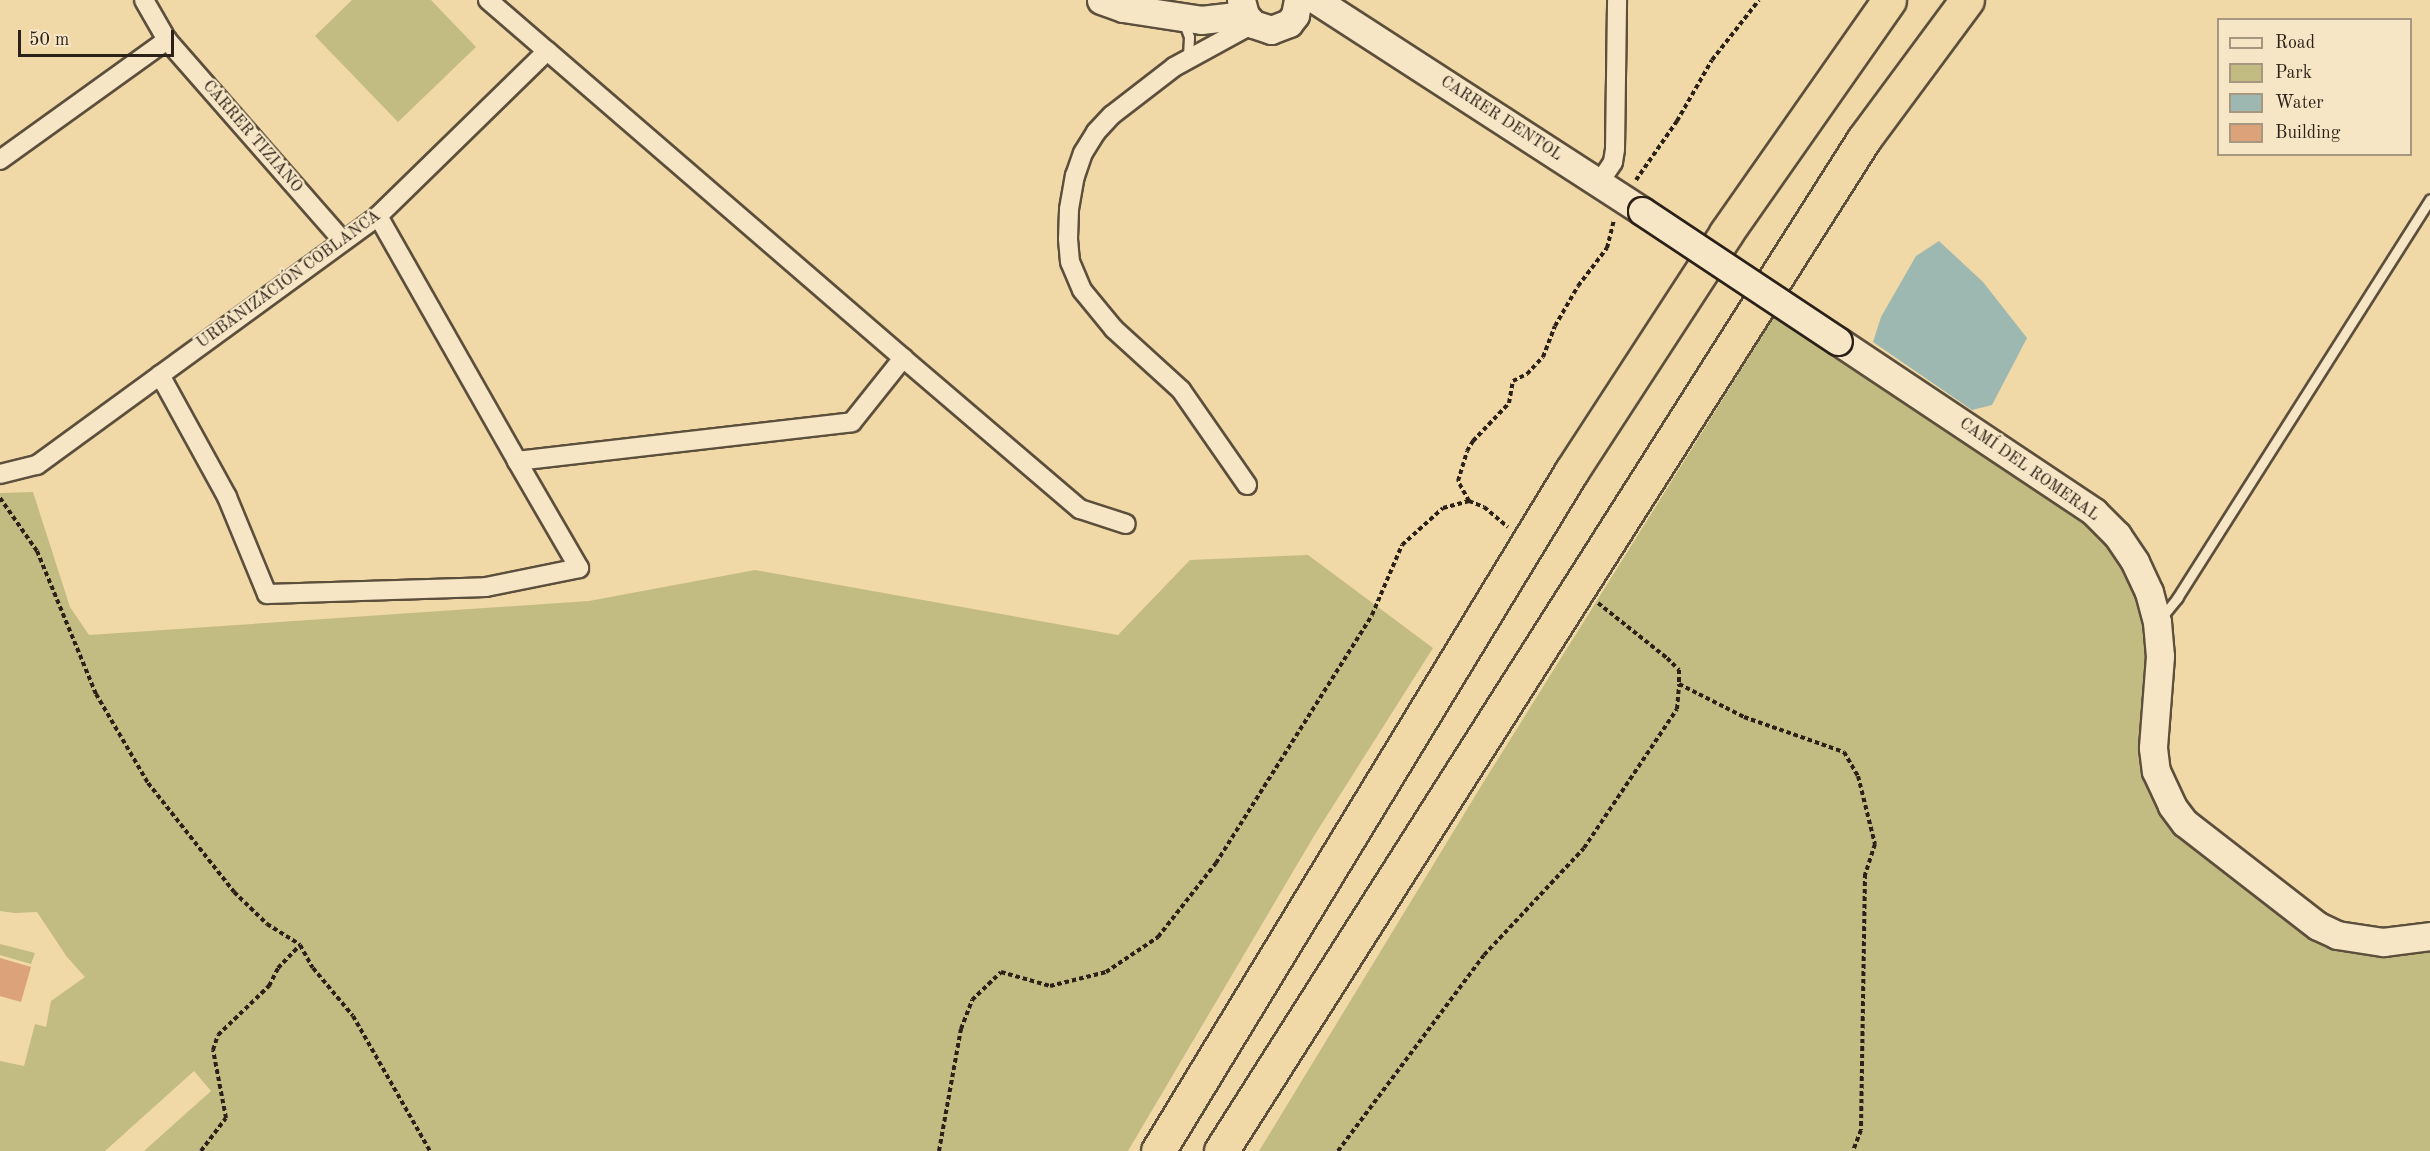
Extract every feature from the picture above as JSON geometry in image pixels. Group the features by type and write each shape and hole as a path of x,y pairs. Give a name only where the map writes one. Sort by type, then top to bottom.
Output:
{"highway":[{"path":"1158,1151 1570,472 1726,233 1889,0"},
{"path":"1221,1151 1864,138 1967,0"}],"street":[{"name":"CARRER TIZIANO","path":"144,0 167,40 343,241"},
{"path":"488,0 1080,509 1126,524"},
{"name":"CARRER DENTOL","path":"1101,0 1123,8 1201,20 1246,13 1271,30 1293,11 1358,27"},
{"name":"CARRER DENTOL","path":"1316,0 1632,204"},
{"path":"1599,183 1613,162 1615,149 1617,0"},
{"path":"1246,13 1112,115 1096,132 1083,153 1075,176 1069,208 1070,262 1082,290 1114,329 1181,390 1247,485"},
{"path":"0,160 167,40"},
{"name":"URBANIZACIÓN COBLANCA","path":"0,474 37,465 378,216 547,51"},
{"name":"CAMÍ DEL ROMERAL","path":"1632,204 2094,512 2117,535 2135,562 2149,592 2157,622 2160,656 2153,748 2156,771 2172,806 2185,823 2318,926 2337,935 2383,942 2430,936"},
{"path":"160,375 227,497 267,594 486,587 579,568 378,216"},
{"path":"517,461 852,422 903,358"}],"lane":[{"path":"1180,17 1189,37 1188,59"},
{"path":"2157,622 2177,597 2430,199"}],"path":[{"path":"1469,501 1458,481 1467,451 1473,441 1509,403 1513,381 1527,374 1543,357 1555,326 1578,286 1607,248 1613,228 1615,209 1632,204 1712,60 1759,0"},
{"path":"0,498 37,551 96,694 148,783 234,892 267,924 300,945 313,968 360,1026 430,1151"},
{"path":"939,1151 961,1029 972,1000 1001,972 1050,986 1106,972 1158,937 1216,863 1372,615 1402,545 1443,508 1469,501 1484,507 1512,531"},
{"path":"1338,1151 1484,955 1584,848 1677,709 1679,670 1593,599"},
{"path":"1680,684 1744,717 1844,752 1858,776 1875,844 1865,874 1861,1130 1853,1151"},
{"path":"201,1151 226,1118 213,1050 218,1035 269,986 278,968 300,945"}],"green space":[{"path":"352,0 431,0 476,47 398,122 315,36"},
{"path":"1776,314 2072,509 2115,552 2139,601 2148,646 2142,744 2149,789 2163,812 2197,847 2302,930 2350,951 2406,950 2430,946 2430,1151 1259,1151 1483,783"},
{"path":"33,492 70,607 89,635 589,601 755,570 1118,635 1190,560 1308,555 1433,648 1314,836 1128,1151 144,1151 211,1091 194,1071 105,1151 0,1151 0,1061 24,1066 35,1024 46,1027 51,1001 85,977 67,957 37,912 0,911 0,493"},
{"path":"0,944 35,953 31,964 0,955"}],"water":[{"path":"1939,241 1983,282 2027,338 1992,405 1972,410 1873,342 1881,317 1916,256"}],"building":[{"path":"0,958 31,967 21,1002 0,996"}]}
